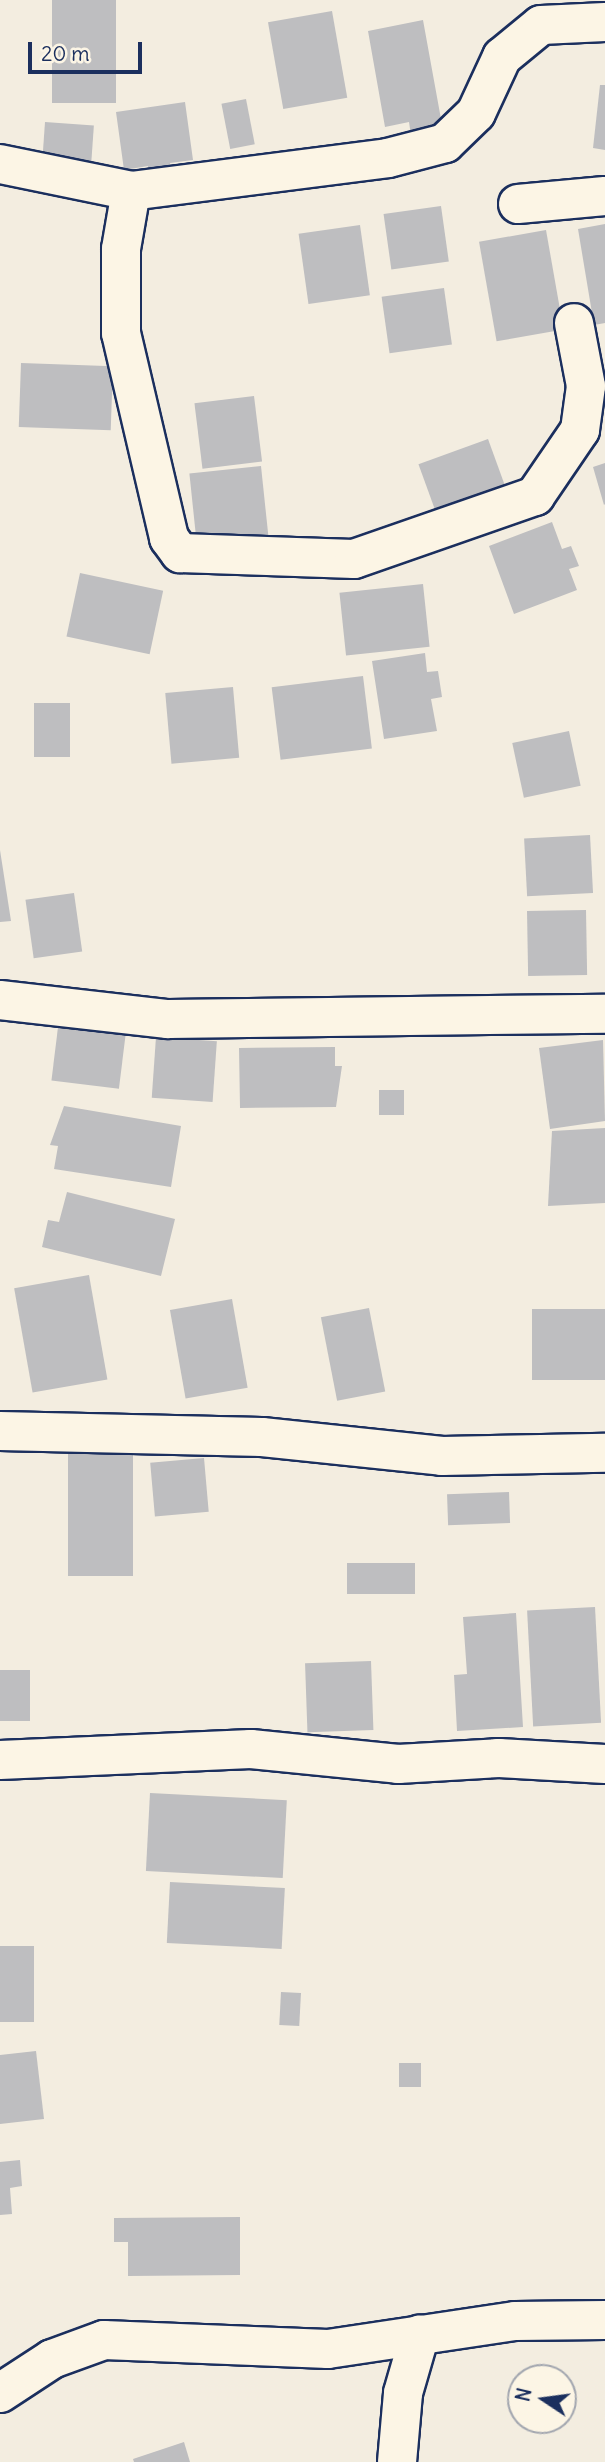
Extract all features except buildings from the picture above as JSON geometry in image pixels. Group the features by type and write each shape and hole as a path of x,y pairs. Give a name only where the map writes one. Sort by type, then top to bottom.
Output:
{"street":[{"path":"0,164 131,191 304,174 445,143 476,113 502,57 541,25 600,14"},
{"path":"131,191 121,249 121,334 169,538 180,553 354,559 535,496 580,430 586,386 574,323"},
{"path":"518,204 605,196"},
{"path":"0,1000 168,1018 605,1014"},
{"path":"0,1432 262,1437 442,1456 605,1453"},
{"path":"0,1760 251,1749 398,1764 499,1758 605,1764"},
{"path":"0,2393 52,2359 104,2340 328,2349 515,2321 605,2320"},
{"path":"397,2462 403,2393 420,2334"}]}
